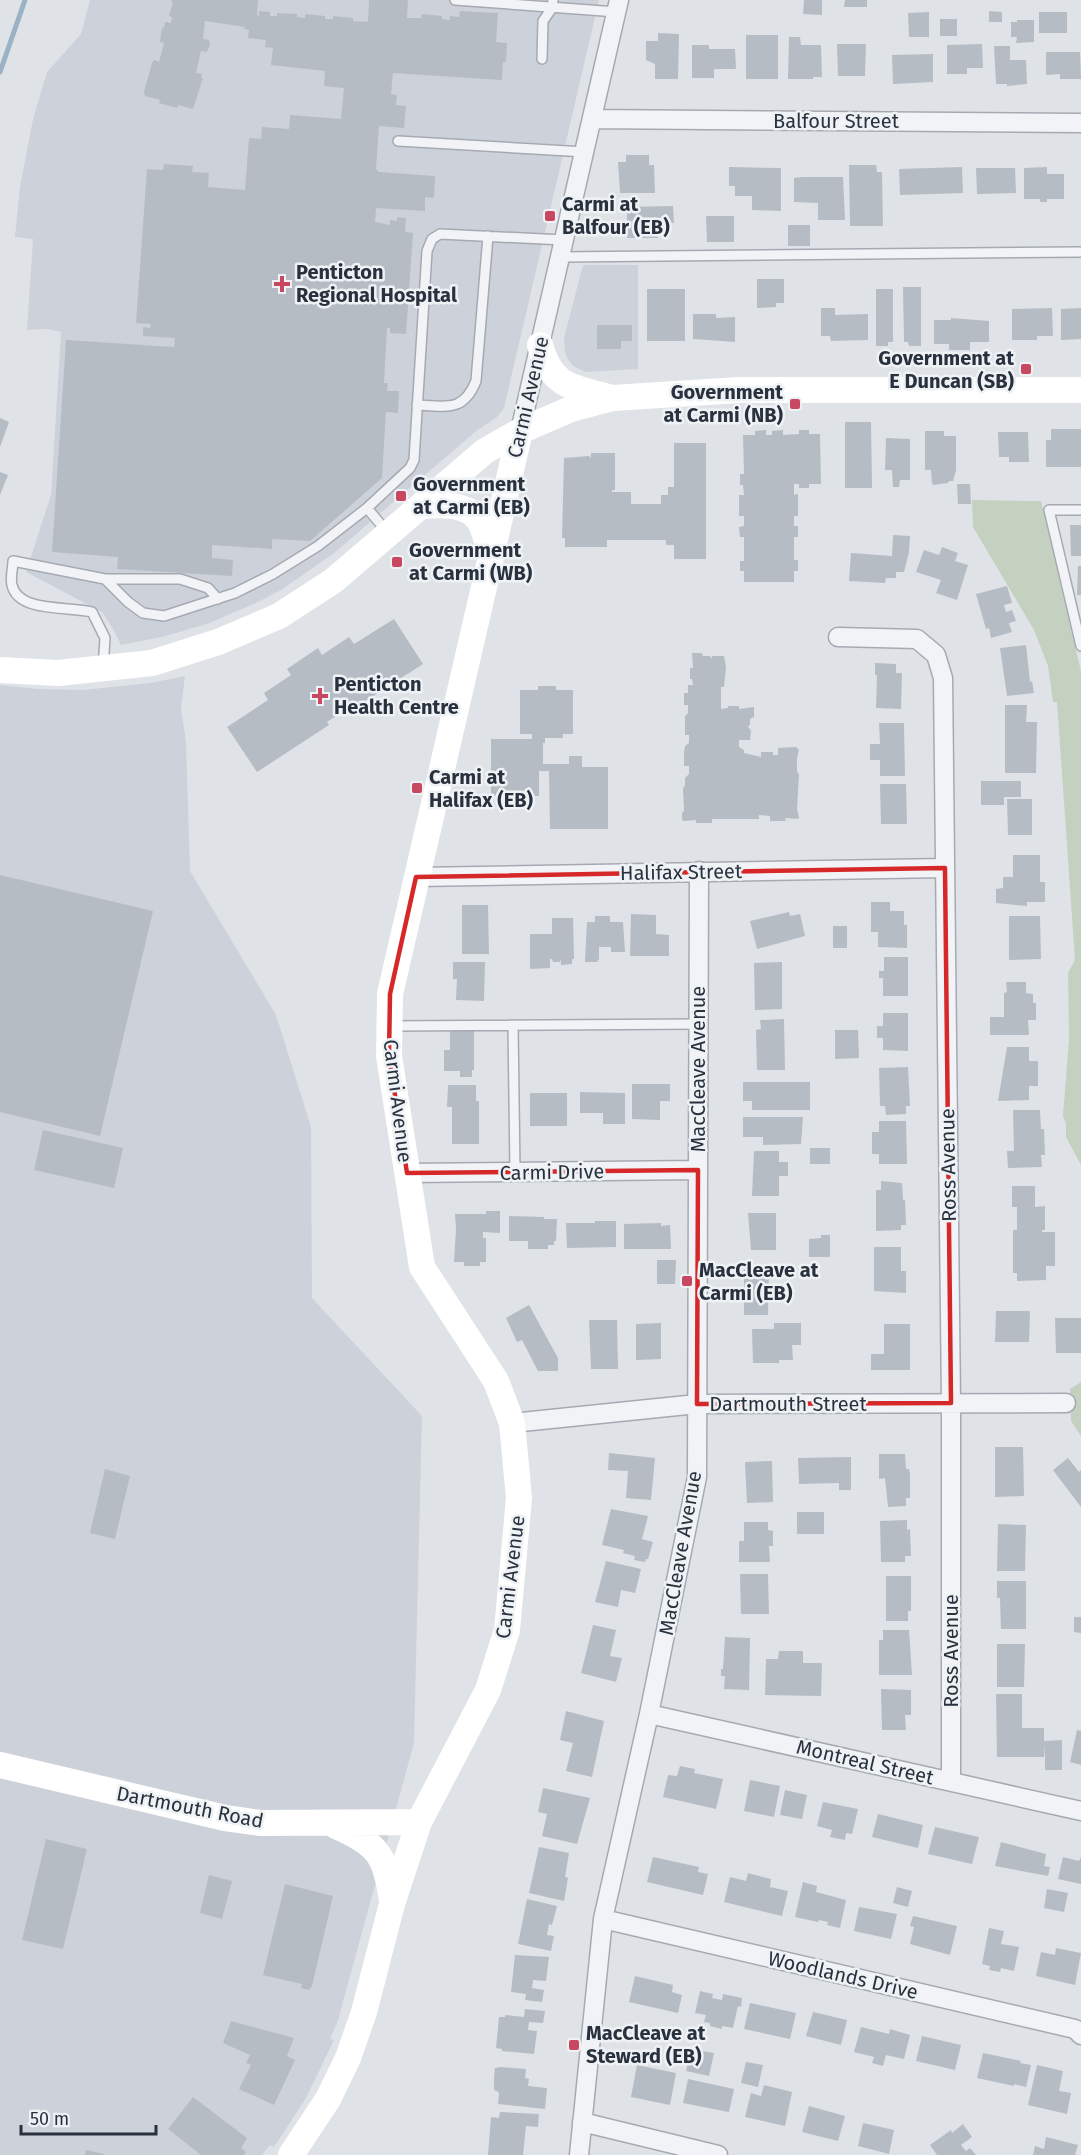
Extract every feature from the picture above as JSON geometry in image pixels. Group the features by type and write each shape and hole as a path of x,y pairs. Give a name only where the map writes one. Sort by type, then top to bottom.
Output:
{"street":[{"name":"Carmi Avenue","path":"291,2155 328,2099 348,2058 364,2012 392,1904 419,1822 488,1690 507,1630 519,1498 512,1423 496,1381 422,1267 389,1056 390,994 618,6"},
{"name":"Balfour Street","path":"592,119 1081,123"},
{"path":"540,345 544,361 565,385 612,398"},
{"path":"0,670 58,673 152,663 218,642 279,616 333,581 485,451 520,430 571,409 612,398 739,390 1081,390"},
{"path":"421,506 447,505 462,508 474,514 481,523 490,558"},
{"name":"Ross Avenue","path":"838,637 917,639 936,655 943,678 951,1403 951,1781"},
{"name":"Halifax Street","path":"416,877 945,868"},
{"name":"MacCleave Avenue","path":"579,2155 603,1918 650,1714 697,1477 699,871"},
{"name":"Carmi Drive","path":"407,1173 698,1170"},
{"name":"Dartmouth Street","path":"512,1423 697,1404 1066,1403"},
{"name":"Montreal Street","path":"650,1714 1081,1811"},
{"name":"Dartmouth Road","path":"0,1765 225,1818 261,1823 419,1822"},
{"path":"330,1823 359,1836 380,1856 389,1880 392,1904"},
{"name":"Woodlands Drive","path":"603,1918 1075,2029 1081,2035"},
{"path":"582,2122 718,2155"}],"lane":[{"path":"455,0 618,6"},
{"path":"542,59 543,21 552,4"},
{"path":"398,141 585,152"},
{"path":"105,579 128,602 143,613 164,616 218,599 273,574 318,546 367,508 410,468 414,460 427,251 432,239 440,234 488,236 562,248 1081,252"},
{"path":"417,405 461,404 471,393 476,381 488,236"},
{"path":"367,508 388,534"},
{"path":"1081,510 1049,510 1081,646"},
{"path":"103,668 105,638 92,612 30,604 20,599 12,585 13,561 105,579 180,579 208,588 218,599"},
{"path":"389,1026 698,1024"},
{"path":"513,1025 516,1172"}],"highlighted area":[{"path":"945,868 951,1403 697,1404 698,1170 407,1173 389,1056 390,994 416,877"}],"shaded area":[{"name":"Penticton Regional Hospital","path":"90,0 599,0 504,408 497,417 475,432 333,554 281,590 207,624 162,637 121,645 102,612 26,572 51,495 61,332 48,329 27,330 33,239 15,237 20,187 33,119 47,72 81,34"},
{"path":"583,265 638,265 638,369 586,372 573,366 567,358 564,338"},
{"path":"185,676 181,709 186,742 190,871 276,1015 311,1127 312,1298 422,1416 414,1743 338,2020 330,2039 334,2040 306,2098 274,2147 270,2145 262,2155 0,2155 0,685 83,690 150,683"}],"green space":[{"path":"972,500 1041,501 1081,671 1081,1165 1066,1137 1066,1124 1063,1116 1069,1039 1068,973 1075,960 1057,702 1053,702 1048,666 1034,630 973,527"},
{"path":"1081,1382 1081,1436 1071,1421 1070,1389"}],"building":[{"path":"172,0 258,0 257,15 259,16 259,11 270,12 270,16 277,16 277,13 297,14 297,17 305,18 305,14 325,16 325,19 333,19 333,16 368,22 369,0 408,0 407,18 421,18 422,14 442,16 442,19 450,20 450,16 459,17 460,11 498,13 496,42 507,43 502,80 393,73 391,94 397,95 396,105 406,106 404,128 379,126 376,169 379,172 435,176 434,198 425,197 425,211 376,208 375,222 390,225 390,220 397,221 397,217 406,218 405,232 413,233 406,334 390,333 390,328 387,328 384,383 388,383 387,391 399,391 398,413 386,412 382,478 310,541 272,539 272,549 212,545 212,558 233,560 232,576 117,569 118,557 52,552 66,340 174,347 175,338 143,336 143,327 150,328 151,324 136,323 147,169 163,170 164,164 193,166 192,172 209,173 208,187 245,190 249,138 261,139 262,127 289,129 290,115 341,119 344,88 324,86 325,71 271,65 273,48 265,47 266,40 248,38 249,30 244,29 245,27 205,21 203,39 209,40 210,44 207,52 201,51 196,73 202,74 201,78 203,78 193,109 178,105 177,108 145,96 144,92 152,63 154,60 159,62 164,43 160,42 162,27 164,28 165,22 171,23 172,17 169,16"},
{"path":"804,0 822,0 822,15 803,14"},
{"path":"845,0 867,0 867,7 844,7"},
{"path":"989,11 1002,12 1002,22 989,22"},
{"path":"929,12 929,37 909,37 908,13"},
{"path":"1039,12 1067,12 1067,33 1039,33"},
{"path":"940,19 957,19 957,36 940,36"},
{"path":"1017,20 1034,20 1034,42 1016,43 1017,37 1011,37 1011,22 1017,22"},
{"path":"658,33 679,34 678,79 655,79 655,64 646,60 646,41 658,41"},
{"path":"746,35 778,35 778,79 746,79"},
{"path":"789,37 800,37 801,45 821,45 822,77 788,79"},
{"path":"837,44 866,44 865,76 838,76"},
{"path":"982,44 983,68 967,68 967,74 947,74 947,45"},
{"path":"692,45 709,45 709,49 735,49 736,69 714,69 714,78 692,78"},
{"path":"994,46 1010,46 1010,60 1026,60 1027,84 1007,86 1007,84 996,84"},
{"path":"1046,52 1080,52 1081,79 1060,79 1060,74 1046,75"},
{"path":"933,54 933,82 893,84 892,55"},
{"path":"626,155 649,155 649,165 654,165 655,193 620,193 618,162 626,162"},
{"path":"849,165 876,165 877,172 882,172 883,226 850,226"},
{"path":"729,167 781,168 781,211 752,210 752,196 735,196 735,186 729,186"},
{"path":"962,167 963,193 900,195 899,169"},
{"path":"1047,167 1047,174 1064,174 1064,199 1047,199 1047,202 1040,202 1040,199 1024,199 1024,168"},
{"path":"976,168 1015,168 1016,193 977,194"},
{"path":"843,177 845,220 818,220 818,203 794,202 794,178"},
{"path":"673,206 674,223 657,223 658,238 627,238 627,207"},
{"path":"706,216 734,216 734,242 707,242"},
{"path":"788,225 810,225 810,246 788,246"},
{"path":"757,279 784,279 784,303 776,303 776,307 757,308"},
{"path":"903,287 921,287 921,346 909,346 908,342 904,342"},
{"path":"647,289 685,289 685,341 647,341"},
{"path":"876,289 893,289 893,342 888,342 888,346 876,346"},
{"path":"821,308 835,308 835,315 868,314 868,340 831,341 830,336 821,336"},
{"path":"1052,308 1053,336 1037,336 1037,340 1012,340 1012,309"},
{"path":"1081,308 1081,339 1061,340 1061,309"},
{"path":"693,314 716,314 716,318 735,317 735,342 693,339"},
{"path":"951,318 989,321 989,342 970,342 970,350 949,350 949,344 934,344 934,320 951,320"},
{"path":"597,325 632,325 632,341 621,341 621,349 597,349"},
{"path":"0,418 9,422 0,447"},
{"path":"845,422 871,422 872,488 845,488"},
{"path":"1051,429 1081,429 1081,467 1046,467 1046,440 1051,440"},
{"path":"766,430 766,435 772,435 772,431 783,430 783,435 799,434 799,430 809,430 809,434 820,434 821,484 809,484 809,488 799,488 799,484 794,484 794,495 798,494 798,516 794,516 794,526 798,526 798,537 794,537 794,560 798,560 798,571 794,571 794,582 744,582 744,571 740,571 740,561 744,561 744,537 740,537 739,527 744,526 744,516 739,516 739,495 744,495 743,485 740,485 740,474 744,474 743,435 755,435 755,431"},
{"path":"925,431 944,431 944,436 956,436 956,470 953,481 933,485 931,470 925,470"},
{"path":"998,432 1028,432 1029,462 1009,462 1009,457 999,457"},
{"path":"886,438 910,439 910,480 900,480 899,487 893,487 892,470 885,470"},
{"path":"674,443 706,443 706,559 674,559 674,545 666,545 666,540 607,540 607,547 565,547 565,538 562,538 564,458 589,456 591,458 591,453 615,453 615,490 612,492 631,492 631,504 661,504 661,495 668,495 668,487 674,487"},
{"path":"0,472 8,475 0,495"},
{"path":"957,484 970,484 971,504 958,504"},
{"path":"1070,525 1081,525 1081,556 1071,556"},
{"path":"893,535 910,536 904,572 896,572 896,578 886,578 885,583 849,581 851,553 892,556"},
{"path":"942,547 958,553 955,561 968,565 957,600 936,593 941,580 916,572 924,550 939,555"},
{"path":"1078,566 1081,566 1081,595 1077,595"},
{"path":"1007,586 1012,603 1004,605 1006,612 1012,610 1016,621 1009,623 1012,632 991,638 989,628 986,629 976,594"},
{"name":"Penticton Health Centre","path":"394,619 423,664 353,709 351,706 327,722 329,725 257,772 227,727 268,700 264,693 291,675 287,669 318,648 322,655 349,637 354,644"},
{"path":"1026,645 1030,682 1032,681 1034,693 1007,696 1000,648"},
{"path":"692,653 702,653 703,656 710,656 711,659 712,656 724,656 726,667 724,687 721,687 721,709 728,708 728,706 739,706 739,709 754,707 754,717 750,719 748,726 751,731 750,740 739,740 739,747 744,750 744,753 761,757 761,752 773,752 773,755 778,755 778,748 796,747 799,750 797,758 798,819 785,818 786,821 770,821 770,816 759,815 759,819 712,819 712,823 682,820 683,789 685,778 689,774 689,766 684,766 685,746 689,743 689,735 685,735 685,716 688,713 688,705 684,705 684,693 688,693 688,685 693,685 690,679 690,668 693,668"},
{"path":"875,663 896,664 896,673 902,673 901,709 876,708"},
{"path":"538,686 556,686 556,690 573,690 573,734 563,734 563,738 545,738 543,764 569,764 569,756 582,756 582,767 608,767 608,829 550,829 549,771 539,771 539,796 491,796 491,739 532,739 532,734 520,734 520,690 538,690"},
{"path":"1005,705 1027,705 1026,722 1037,722 1036,773 1005,773"},
{"path":"879,723 904,723 905,776 880,776 880,760 870,760 870,744 880,744"},
{"path":"981,781 1021,781 1021,797 1004,797 1004,805 981,805"},
{"path":"880,784 906,784 907,824 881,824"},
{"path":"1007,799 1032,799 1032,835 1008,835"},
{"path":"1013,855 1040,855 1040,882 1045,882 1045,902 1027,902 1027,906 996,903 996,889 1003,888 1003,877 1013,877"},
{"path":"0,875 153,911 100,1136 0,1112"},
{"path":"871,902 890,902 890,911 904,911 904,925 907,925 907,948 878,947 878,932 871,932"},
{"path":"462,905 488,905 489,954 462,954"},
{"path":"789,912 790,916 800,914 805,936 757,949 750,921"},
{"path":"631,914 656,915 656,934 669,935 669,956 630,956"},
{"path":"595,916 610,916 610,922 623,922 625,952 611,952 611,947 599,947 597,962 585,962 587,922 595,922"},
{"path":"1009,916 1040,916 1041,959 1009,960"},
{"path":"552,918 573,918 574,959 572,959 572,964 561,965 561,959 560,962 553,962 550,959 550,968 530,969 530,934 552,934"},
{"path":"833,926 847,926 847,948 833,948"},
{"path":"884,957 908,957 908,996 883,996 883,978 879,978 879,971 884,971"},
{"path":"453,962 485,962 484,1001 456,1000 457,979 453,979"},
{"path":"782,962 782,1009 755,1010 754,963"},
{"path":"1006,982 1026,982 1026,993 1033,994 1033,1003 1036,1003 1036,1020 1028,1020 1029,1035 990,1035 990,1017 1004,1017"},
{"path":"883,1013 908,1013 908,1051 883,1050 883,1038 877,1038 877,1026 883,1026"},
{"path":"784,1019 785,1070 757,1070 756,1030 761,1029 760,1020"},
{"path":"474,1029 472,1077 460,1077 460,1071 444,1071 444,1050 450,1050 450,1030"},
{"path":"835,1030 858,1030 859,1058 835,1059"},
{"path":"1007,1047 1029,1047 1029,1061 1038,1061 1038,1086 1029,1086 1029,1100 998,1101"},
{"path":"908,1067 910,1106 906,1106 906,1114 886,1115 885,1106 880,1106 879,1068"},
{"path":"743,1082 810,1082 810,1110 752,1110 752,1101 743,1101"},
{"path":"632,1084 670,1084 670,1101 660,1101 660,1120 632,1119"},
{"path":"448,1085 476,1085 476,1101 479,1101 479,1144 452,1144 452,1107 447,1107"},
{"path":"580,1092 625,1093 625,1124 603,1124 603,1113 580,1113"},
{"path":"530,1093 567,1093 567,1126 530,1126"},
{"path":"1013,1110 1040,1110 1041,1129 1044,1129 1045,1155 1041,1155 1042,1167 1008,1168 1007,1151 1014,1151"},
{"path":"743,1117 803,1117 801,1144 763,1145 763,1137 743,1137"},
{"path":"879,1121 906,1121 907,1164 879,1164 879,1154 872,1154 872,1132 879,1132"},
{"path":"43,1130 123,1148 114,1188 34,1170"},
{"path":"810,1148 830,1148 830,1164 810,1164"},
{"path":"754,1151 779,1151 779,1162 788,1162 788,1176 779,1176 779,1196 752,1196"},
{"path":"881,1181 902,1183 906,1225 901,1225 901,1230 876,1231 876,1190 881,1190"},
{"path":"1012,1186 1035,1186 1035,1207 1045,1206 1045,1230 1042,1232 1055,1232 1055,1266 1046,1266 1046,1280 1017,1281 1017,1273 1013,1273 1013,1230 1017,1230 1017,1207 1012,1207"},
{"path":"486,1211 500,1211 500,1233 483,1232 483,1238 486,1238 486,1262 480,1262 480,1266 464,1266 464,1262 454,1262 455,1214 486,1214"},
{"path":"748,1213 776,1213 776,1250 751,1250"},
{"path":"509,1216 557,1219 554,1245 548,1245 548,1249 528,1249 528,1241 509,1241"},
{"path":"595,1221 616,1221 616,1247 567,1248 566,1223 595,1223"},
{"path":"661,1223 661,1226 670,1225 671,1249 624,1249 624,1224"},
{"path":"821,1235 830,1235 830,1257 809,1257 809,1239 821,1238"},
{"path":"874,1247 901,1247 901,1271 906,1271 906,1293 874,1291"},
{"path":"657,1260 676,1260 675,1284 657,1284"},
{"path":"744,1269 769,1269 768,1315 744,1315"},
{"path":"529,1305 558,1358 558,1371 538,1371 522,1340 517,1342 506,1318"},
{"path":"996,1311 1030,1311 1029,1342 995,1342"},
{"path":"1055,1318 1081,1318 1081,1353 1056,1353"},
{"path":"589,1320 617,1320 618,1369 591,1369"},
{"path":"661,1323 661,1359 636,1360 636,1324"},
{"path":"774,1323 801,1323 801,1345 792,1345 793,1360 779,1360 779,1363 753,1363 752,1329 774,1329"},
{"path":"884,1324 910,1324 910,1370 871,1370 871,1354 884,1354"},
{"path":"995,1447 1023,1447 1024,1496 995,1497"},
{"path":"609,1453 655,1458 651,1500 626,1498 628,1471 608,1470"},
{"path":"879,1454 905,1454 906,1469 909,1469 910,1474 910,1498 906,1498 906,1506 888,1507 885,1478 879,1479"},
{"path":"851,1457 851,1490 839,1490 839,1483 799,1484 798,1458"},
{"path":"1068,1458 1079,1472 1081,1470 1081,1507 1053,1470"},
{"path":"772,1461 773,1502 747,1503 745,1462"},
{"path":"105,1469 130,1476 115,1539 90,1533"},
{"path":"611,1509 648,1516 642,1539 653,1542 645,1562 634,1560 635,1556 623,1553 624,1550 602,1545"},
{"path":"797,1512 824,1512 824,1534 797,1534"},
{"path":"907,1520 907,1530 910,1529 911,1556 905,1556 905,1562 881,1562 880,1521"},
{"path":"744,1522 768,1522 768,1530 773,1531 773,1546 769,1546 770,1562 739,1562 739,1541 744,1541"},
{"path":"998,1524 1026,1525 1025,1571 997,1571"},
{"path":"606,1561 641,1569 635,1593 621,1590 618,1607 595,1602"},
{"path":"740,1574 768,1574 769,1614 741,1614"},
{"path":"886,1576 911,1576 911,1611 908,1611 908,1621 886,1621"},
{"path":"997,1581 1026,1581 1026,1629 1001,1629"},
{"path":"1074,1617 1081,1617 1081,1633 1074,1632"},
{"path":"593,1625 616,1630 610,1656 622,1658 616,1682 581,1673"},
{"path":"883,1630 909,1630 912,1675 879,1675 879,1640 883,1640"},
{"path":"725,1637 750,1638 749,1690 724,1689 725,1676 721,1676 721,1669 723,1669"},
{"path":"997,1644 1025,1644 1024,1687 997,1687"},
{"path":"779,1651 803,1651 803,1663 822,1663 821,1696 765,1695 766,1659 778,1659"},
{"path":"881,1689 911,1690 911,1715 905,1715 906,1730 882,1730"},
{"path":"996,1694 1022,1694 1022,1728 1044,1728 1044,1741 1062,1740 1062,1770 1045,1770 1045,1746 1044,1757 997,1757"},
{"path":"566,1711 604,1721 592,1777 566,1771 573,1743 560,1740"},
{"path":"1077,1730 1081,1731 1081,1765 1070,1762"},
{"path":"680,1766 695,1769 694,1773 723,1779 716,1809 663,1797 668,1775 677,1776"},
{"path":"750,1780 780,1786 774,1817 744,1811"},
{"path":"543,1788 590,1798 577,1844 542,1836 547,1814 538,1812"},
{"path":"785,1790 807,1795 802,1819 780,1815"},
{"path":"823,1802 858,1809 852,1834 846,1833 845,1840 830,1837 832,1830 817,1826"},
{"path":"878,1814 923,1825 918,1848 872,1837"},
{"path":"935,1827 979,1837 972,1864 928,1854"},
{"path":"46,1839 87,1849 63,1949 22,1940"},
{"path":"1001,1842 1046,1854 1044,1866 1050,1867 1048,1876 995,1866"},
{"path":"539,1847 569,1853 564,1901 529,1893"},
{"path":"653,1857 699,1867 698,1872 708,1874 703,1895 647,1882"},
{"path":"1063,1857 1079,1861 1081,1857 1081,1884 1058,1879"},
{"path":"748,1873 771,1879 770,1887 788,1891 782,1916 724,1902 730,1877 746,1881"},
{"path":"209,1875 232,1881 222,1919 200,1913"},
{"path":"803,1882 817,1886 816,1892 846,1900 840,1928 827,1925 828,1922 795,1917"},
{"path":"285,1884 333,1896 312,1986 309,1990 301,1988 302,1984 263,1975"},
{"path":"897,1887 912,1891 908,1907 893,1903"},
{"path":"1047,1889 1068,1893 1064,1912 1044,1908"},
{"path":"527,1899 557,1906 547,1935 554,1936 551,1951 518,1944"},
{"path":"859,1907 897,1914 891,1939 854,1931"},
{"path":"913,1916 957,1926 950,1955 910,1944 914,1927 910,1926"},
{"path":"989,1928 1004,1931 1001,1944 1019,1947 1014,1971 1001,1968 1000,1972 989,1970 990,1966 982,1964"},
{"path":"1056,1948 1081,1953 1075,1985 1036,1976 1041,1952 1055,1955"},
{"path":"515,1955 549,1957 546,1981 533,1980 532,1988 544,1990 542,2002 525,2000 526,1994 511,1992"},
{"path":"635,1976 673,1985 672,1992 682,1995 678,2013 629,2002"},
{"path":"700,1991 713,1994 712,1998 722,2000 723,1994 742,1998 733,2028 722,2026 722,2029 710,2026 710,2023 704,2022 706,2015 695,2013"},
{"path":"750,2003 796,2013 790,2039 744,2029"},
{"path":"525,2009 545,2011 543,2023 529,2022 528,2030 537,2031 534,2054 502,2051 496,2048 499,2017 505,2017 505,2015 524,2017"},
{"path":"813,2012 847,2020 841,2045 806,2036"},
{"path":"231,2021 294,2038 287,2056 295,2060 274,2105 239,2089 251,2065 246,2063 250,2055 223,2043"},
{"path":"861,2027 889,2034 890,2029 910,2035 904,2059 886,2055 883,2066 872,2063 874,2057 854,2052"},
{"path":"922,2036 961,2045 955,2070 916,2061"},
{"path":"691,2049 714,2053 709,2076 686,2071"},
{"path":"983,2053 1031,2065 1026,2087 977,2078"},
{"path":"746,2062 763,2065 758,2087 741,2083"},
{"path":"637,2065 676,2073 670,2105 631,2097"},
{"path":"1037,2065 1063,2071 1059,2091 1071,2093 1067,2114 1028,2105"},
{"path":"495,2068 526,2069 525,2078 529,2079 528,2086 547,2088 545,2109 498,2104 499,2093 494,2090 494,2078"},
{"path":"688,2079 734,2089 729,2112 683,2103"},
{"path":"764,2085 792,2092 785,2126 745,2117 751,2093 761,2096"},
{"path":"193,2097 247,2138 241,2148 246,2152 244,2155 201,2155 168,2129"},
{"path":"809,2106 845,2116 838,2141 802,2132"},
{"path":"500,2112 539,2114 538,2127 526,2126 523,2155 488,2155 491,2117 499,2118"},
{"path":"863,2123 894,2130 889,2154 858,2146"},
{"path":"963,2124 972,2137 961,2145 966,2151 970,2148 976,2155 937,2155 930,2145"},
{"path":"1046,2137 1078,2145 1075,2155 1033,2155 1035,2146 1044,2149"},
{"path":"86,2150 104,2154 104,2155 85,2155"}],"waterway":[{"path":"0,72 25,0"}],"place":[{"name":"Carmi at Balfour (EB)","path":"550,216"},
{"name":"Penticton Regional Hospital","path":"282,284"},
{"name":"Government at E Duncan (SB)","path":"1026,369"},
{"name":"Government at Carmi (NB)","path":"795,404"},
{"name":"Government at Carmi (EB)","path":"401,496"},
{"name":"Government at Carmi (WB)","path":"397,562"},
{"name":"Penticton Health Centre","path":"320,696"},
{"name":"Carmi at Halifax (EB)","path":"417,788"},
{"name":"MacCleave at Carmi (EB)","path":"687,1281"},
{"name":"MacCleave at Steward (EB)","path":"574,2045"}]}
